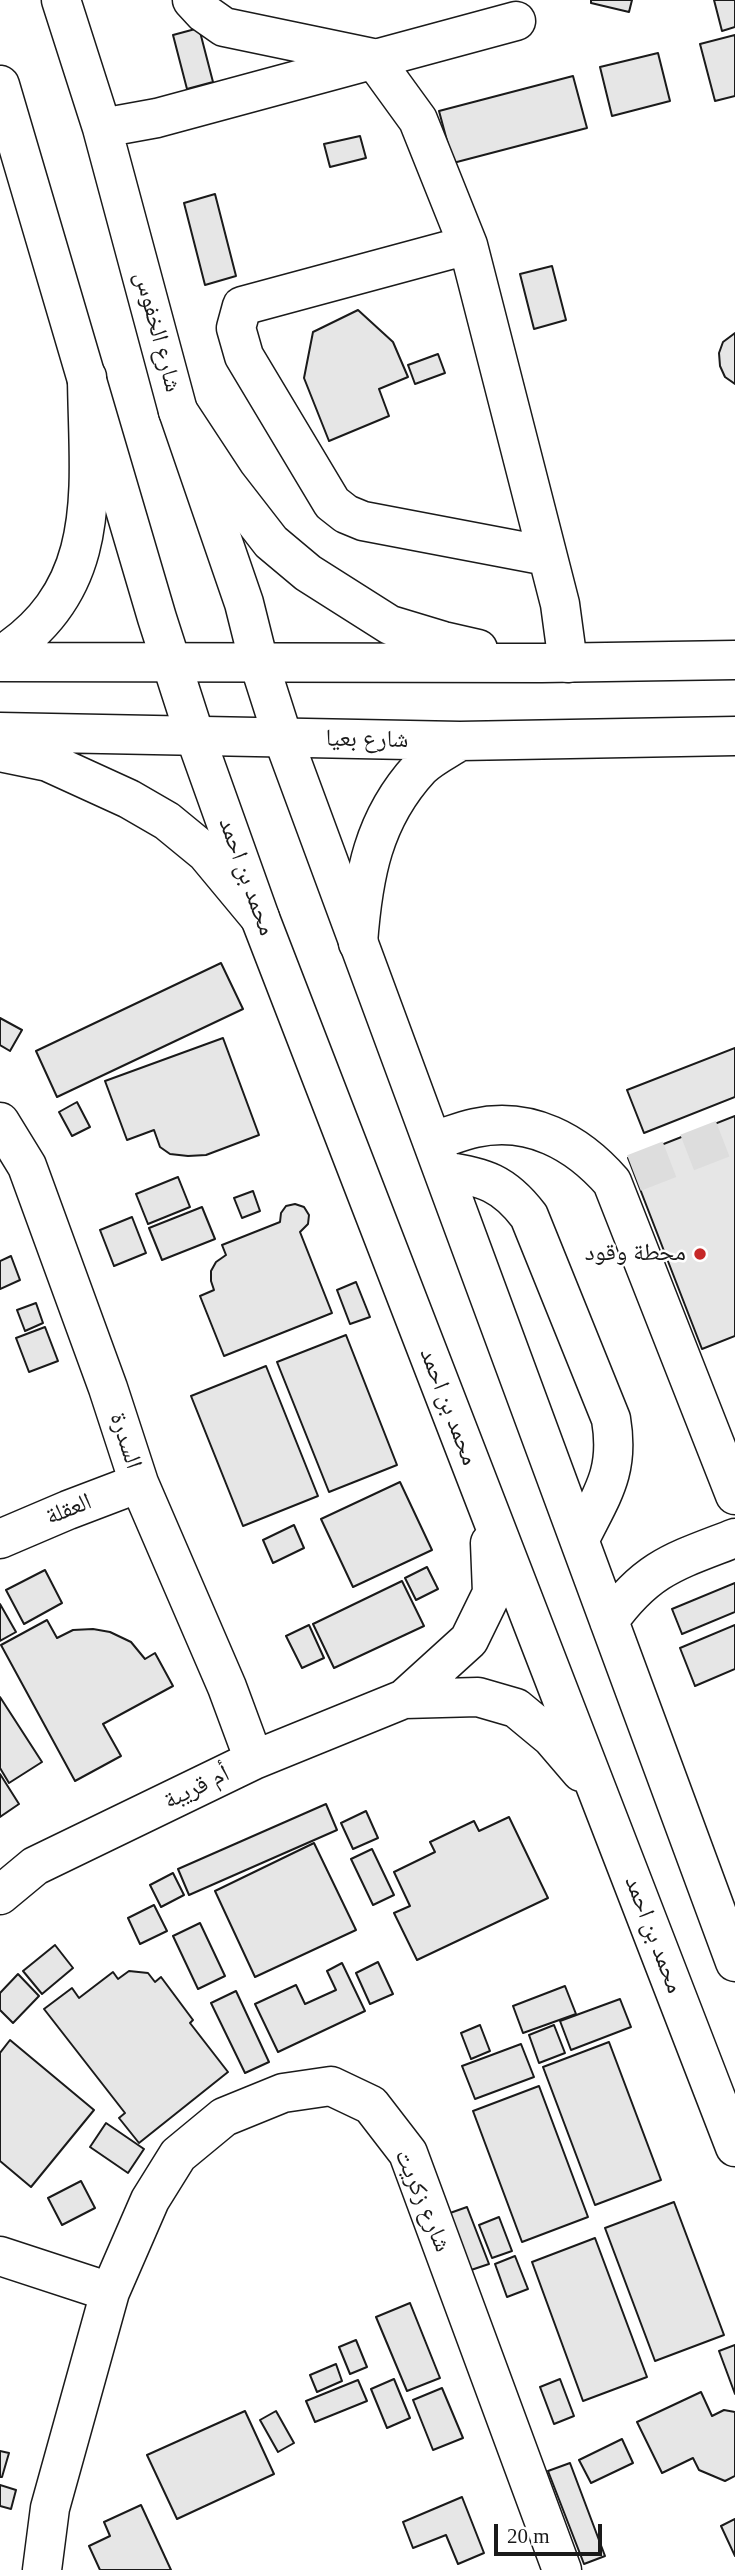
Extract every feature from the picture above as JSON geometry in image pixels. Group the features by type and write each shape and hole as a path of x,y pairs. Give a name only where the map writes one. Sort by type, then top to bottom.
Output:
{"street":[{"name":"شارع الخفوس","path":"61,0 102,128 178,411 243,603 259,663"},
{"path":"192,0 204,13 224,27 373,58 418,120 468,245 560,604 555,663"},
{"path":"102,128 158,118 516,21"},
{"path":"0,85 171,663"},
{"path":"468,245 242,306 236,328 244,356 332,503 346,514 363,521 547,556"},
{"path":"0,656 20,643 46,618 66,588 80,555 88,520 88,377"},
{"path":"178,411 226,484 271,542 308,573 390,625 443,641 555,663"},
{"path":"0,662 555,663 735,660"},
{"name":"محمد بن احمد","path":"171,663 260,918 735,2147"},
{"path":"259,663 283,738 358,943 735,1962"},
{"name":"شارع بعيا","path":"0,732 460,741 735,736"},
{"path":"358,943 362,890 373,846 391,804 422,766 460,741"},
{"path":"0,752 48,762 167,821 206,853 260,918"},
{"name":"السدرة","path":"0,1122 27,1166 108,1388 139,1483 227,1687 254,1760"},
{"path":"438,1156 474,1128 496,1125 541,1131 561,1139 623,1177 735,1495"},
{"path":"438,1156 492,1182 512,1196 529,1216 611,1419 615,1440 610,1479 580,1539"},
{"name":"العقلة","path":"0,1539 139,1483"},
{"name":"أم قريبة","path":"0,1895 35,1866 254,1760 404,1699 469,1640 492,1594 488,1510"},
{"path":"609,1621 642,1581 659,1569 735,1538"},
{"name":"أم قريبة","path":"404,1699 478,1697 516,1708 551,1737 597,1790"},
{"name":"شارع زكريت","path":"42,2570 50,2508 110,2292 150,2200 178,2155 224,2117 283,2093 331,2086 371,2105 408,2154 562,2570"},
{"path":"0,2256 110,2292"}],"building":[{"path":"591,0 632,0 629,12 591,3"},
{"path":"714,0 735,0 735,27 722,31"},
{"path":"199,28 213,82 187,89 173,35"},
{"path":"735,35 735,96 715,101 700,44"},
{"path":"658,53 670,101 612,116 600,67"},
{"path":"573,76 587,128 453,163 439,111"},
{"path":"360,136 366,158 330,167 324,144"},
{"path":"215,194 236,276 205,285 184,203"},
{"path":"552,266 566,320 534,329 520,274"},
{"path":"358,310 393,342 408,377 379,389 389,416 329,441 304,378 313,332"},
{"path":"735,333 735,384 725,377 720,366 719,353 723,342"},
{"path":"438,354 445,373 415,384 408,365"},
{"path":"221,963 243,1009 57,1097 36,1051"},
{"path":"0,1018 22,1030 10,1051 0,1045"},
{"path":"223,1038 259,1135 206,1155 188,1156 170,1154 160,1147 154,1130 127,1140 105,1081"},
{"path":"735,1048 735,1097 644,1133 627,1090"},
{"path":"77,1102 90,1127 72,1136 59,1112"},
{"name":"محطة وقود","path":"735,1116 735,1336 702,1349 628,1158"},
{"path":"178,1177 190,1207 148,1224 136,1194"},
{"path":"253,1191 260,1211 242,1218 234,1198"},
{"path":"295,1204 304,1207 309,1215 308,1224 300,1232 332,1313 224,1356 200,1296 214,1290 211,1271 216,1262 226,1255 222,1245 280,1222 281,1213 286,1206"},
{"path":"202,1207 215,1239 162,1260 149,1228"},
{"path":"132,1217 146,1253 114,1266 100,1230"},
{"path":"11,1256 20,1280 0,1289 0,1261"},
{"path":"356,1282 370,1317 350,1324 337,1290"},
{"path":"36,1303 43,1323 25,1331 17,1310"},
{"path":"45,1327 58,1361 29,1372 16,1338"},
{"path":"346,1335 397,1465 329,1492 277,1362"},
{"path":"266,1366 318,1496 243,1526 191,1396"},
{"path":"400,1482 432,1550 353,1587 321,1519"},
{"path":"294,1525 304,1548 273,1563 263,1540"},
{"path":"427,1567 438,1589 416,1600 405,1578"},
{"path":"45,1570 62,1603 24,1624 6,1590"},
{"path":"402,1581 424,1626 334,1668 313,1624"},
{"path":"735,1583 735,1612 682,1634 672,1609"},
{"path":"0,1604 16,1632 0,1641"},
{"path":"47,1620 57,1638 73,1630 93,1629 110,1632 131,1642 145,1659 155,1653 173,1686 103,1724 121,1756 75,1781 1,1645"},
{"path":"309,1625 324,1658 302,1668 286,1636"},
{"path":"735,1625 735,1669 695,1686 680,1648"},
{"path":"0,1697 42,1762 9,1783 0,1768"},
{"path":"0,1774 19,1804 0,1817"},
{"path":"326,1804 337,1830 189,1895 178,1869"},
{"path":"366,1811 378,1838 353,1849 341,1823"},
{"path":"509,1817 548,1898 417,1960 394,1913 410,1906 394,1872 435,1852 430,1842 474,1821 479,1831"},
{"path":"314,1843 356,1930 255,1977 215,1891"},
{"path":"372,1849 394,1895 373,1905 351,1859"},
{"path":"173,1873 184,1895 161,1907 150,1885"},
{"path":"154,1905 167,1931 140,1944 128,1918"},
{"path":"200,1923 225,1976 198,1989 173,1936"},
{"path":"55,1945 73,1968 42,1994 23,1971"},
{"path":"378,1962 393,1994 370,2004 356,1973"},
{"path":"342,1963 365,2011 278,2052 255,2004 296,1985 305,2004 336,1990 327,1971"},
{"path":"129,1971 148,1973 155,1982 161,1977 193,2020 190,2023 228,2072 139,2143 119,2118 125,2113 44,2009 72,1988 79,1998 113,1972 118,1979"},
{"path":"18,1974 39,1996 13,2023 0,2010 0,1993"},
{"path":"565,1986 576,2014 523,2033 513,2006"},
{"path":"236,1991 269,2062 245,2073 211,2003"},
{"path":"620,1999 631,2027 571,2050 560,2021"},
{"path":"480,2025 490,2051 471,2059 461,2033"},
{"path":"554,2025 565,2053 539,2063 529,2035"},
{"path":"10,2040 94,2110 31,2187 0,2161 0,2053"},
{"path":"609,2042 661,2180 595,2205 543,2067"},
{"path":"521,2044 534,2077 475,2099 462,2066"},
{"path":"539,2086 588,2217 522,2242 473,2111"},
{"path":"106,2123 144,2149 128,2173 90,2147"},
{"path":"81,2181 95,2208 62,2225 48,2198"},
{"path":"674,2202 724,2335 655,2361 605,2228"},
{"path":"467,2207 489,2264 471,2270 450,2213"},
{"path":"499,2217 512,2251 492,2258 479,2225"},
{"path":"595,2238 647,2377 583,2401 532,2262"},
{"path":"515,2256 528,2289 507,2297 495,2264"},
{"path":"410,2303 440,2378 407,2391 376,2317"},
{"path":"356,2340 367,2367 350,2374 339,2347"},
{"path":"735,2345 735,2394 719,2351"},
{"path":"336,2364 342,2381 317,2392 310,2375"},
{"path":"394,2379 410,2418 387,2428 371,2389"},
{"path":"560,2379 574,2416 554,2424 540,2387"},
{"path":"358,2380 367,2401 315,2422 306,2401"},
{"path":"442,2388 463,2438 433,2450 413,2400"},
{"path":"701,2392 712,2416 724,2410 735,2412 735,2476 725,2481 699,2470 693,2458 662,2473 637,2422"},
{"path":"245,2411 274,2474 177,2519 147,2455"},
{"path":"276,2411 294,2443 278,2452 260,2420"},
{"path":"622,2439 633,2463 591,2483 579,2460"},
{"path":"0,2451 9,2453 2,2477 0,2477"},
{"path":"570,2463 605,2556 584,2564 548,2471"},
{"path":"0,2485 16,2490 11,2509 0,2506"},
{"path":"462,2497 484,2553 458,2564 446,2535 413,2548 403,2522"},
{"path":"141,2505 171,2570 100,2570 89,2546 110,2536 104,2522"},
{"path":"735,2519 735,2556 721,2526"}],"tunnel":[{"path":"634,1173 735,1134"}],"place":[{"name":"محطة وقود","path":"700,1254"}]}
